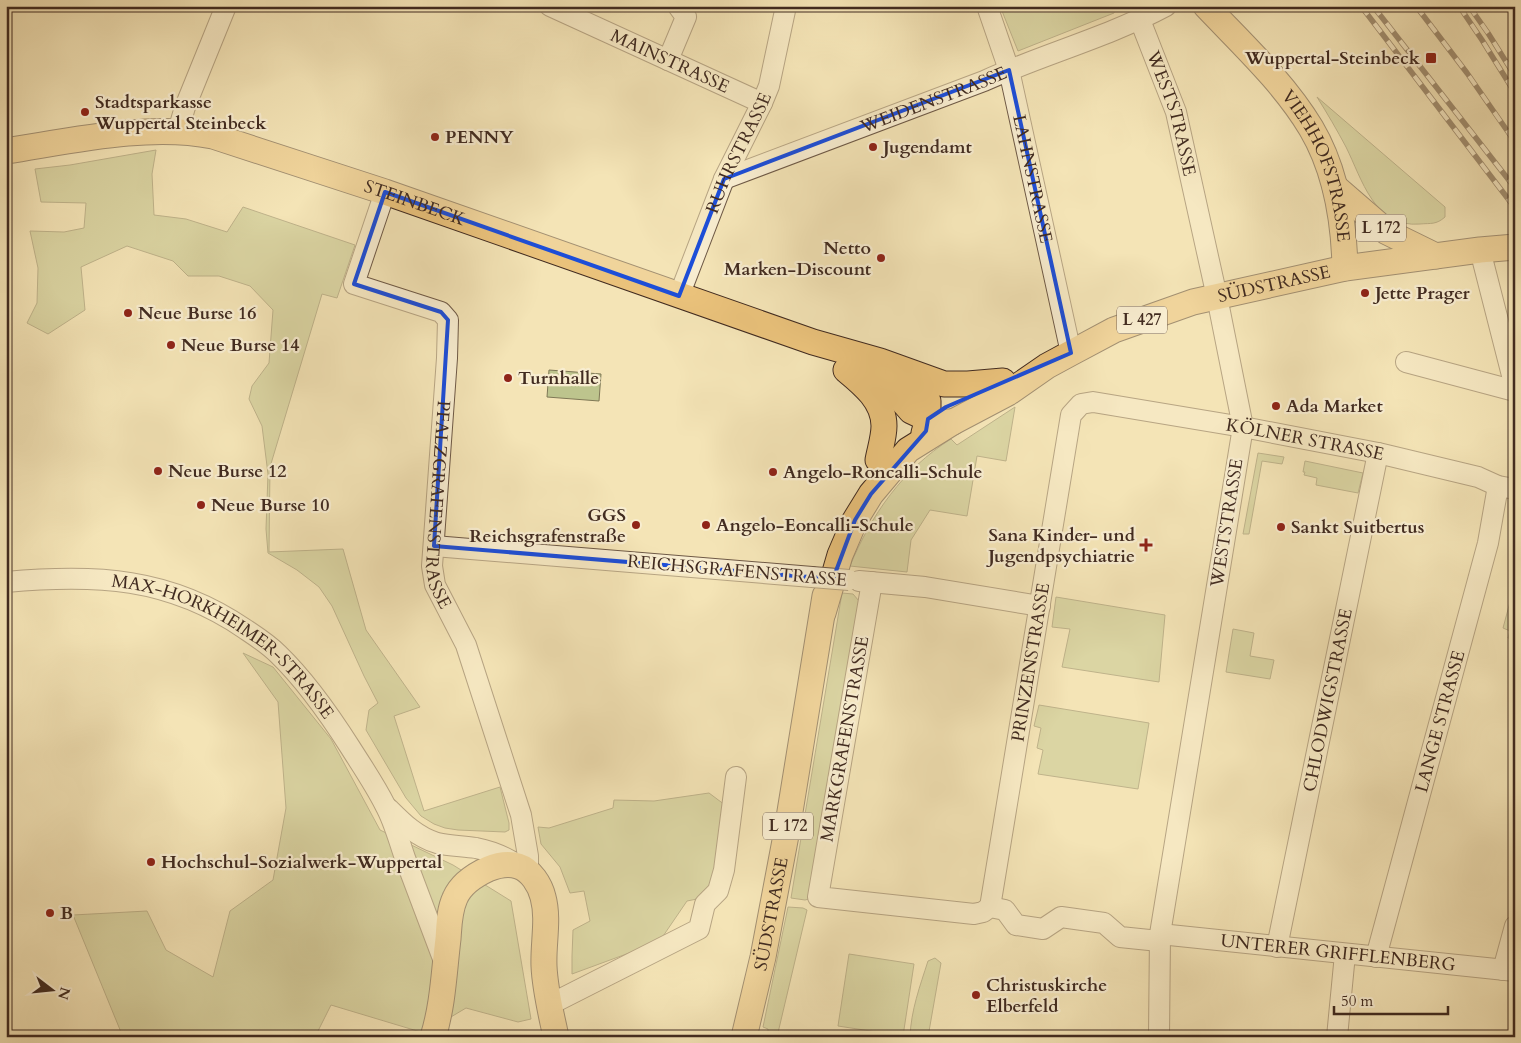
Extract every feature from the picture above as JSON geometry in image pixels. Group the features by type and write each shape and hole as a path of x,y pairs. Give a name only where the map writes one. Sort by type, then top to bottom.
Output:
{"main road":[{"name":"VIEHHOFSTRASSE","path":"1206,6 1280,86 1312,130 1325,157 1335,187 1344,239 1345,268"},
{"name":"STEINBECK","path":"6,151 113,135 151,132 195,133 213,136 385,192 813,342"},
{"name":"L 172","path":"1335,187 1387,232 1436,256"},
{"name":"SÜDSTRASSE","path":"823,613 840,556 855,520 872,494 908,450 953,422 1008,393 1047,366 1114,330 1193,302 1345,268 1514,247"},
{"name":"L 172","path":"813,342 865,386 879,404 884,425 878,460"},
{"path":"813,342 880,361 944,384 1003,381"},
{"path":"813,342 845,357 885,381 911,411 939,422 953,422"},
{"path":"880,361 900,372 928,401 928,419"},
{"name":"SÜDSTRASSE","path":"744,1037 763,958 787,830 823,613 830,551 842,512 878,460 896,441 946,407 1003,381 1047,366"},
{"name":"L 172","path":"908,450 926,431 928,419"},
{"path":"433,1037 446,966 452,907 455,897 461,887 478,874 492,867 505,864 525,870 540,888 544,899 546,916 544,966 556,1037"}],"street":[{"path":"178,132 185,107 226,6"},
{"name":"MAINSTRASSE","path":"550,6 762,103"},
{"path":"668,60 686,17 678,6"},
{"name":"RUHRSTRASSE","path":"679,296 724,180 769,86 786,6"},
{"name":"LAHNSTRASSE","path":"987,6 1009,70 1071,353"},
{"name":"WEIDENSTRASSE","path":"724,180 984,81 1166,6"},
{"name":"WESTSTRASSE","path":"1143,15 1176,112 1243,427 1160,937 1159,1037"},
{"name":"PFALZGRAFENSTRASSE","path":"385,192 354,284 441,312 448,320 448,350 432,566 435,585 466,645 520,815 528,856 525,870"},
{"path":"1406,362 1515,389 1480,250"},
{"name":"KÖLNER STRASSE","path":"1093,402 1243,427 1378,453 1478,477 1507,487"},
{"name":"PRINZENSTRASSE","path":"990,907 1071,415 1081,404 1093,402"},
{"name":"CHLODWIGSTRASSE","path":"1277,947 1378,453"},
{"name":"LANGE STRASSE","path":"1376,957 1488,543 1507,487"},
{"name":"REICHSGRAFENSTRASSE","path":"434,546 924,587 1040,606"},
{"name":"MAX-HORKHEIMER-STRASSE","path":"6,582 89,579 142,584 182,595 219,612 279,654 323,707 386,806 446,966"},
{"name":"MARKGRAFENSTRASSE","path":"872,582 818,896 974,914 983,912 990,907"},
{"path":"549,1004 699,929 705,904 718,891 724,870 736,777"},
{"name":"MAX-HORKHEIMER-STRASSE","path":"386,806 407,826 427,839 437,843 477,848 491,852 525,870"},
{"name":"UNTERER GRIFFLENBERG","path":"990,907 1005,910 1016,925 1043,929 1061,917 1104,923 1120,937 1160,937 1277,947 1509,971"},
{"path":"1509,971 1515,926"},
{"path":"1337,1037 1345,954"}],"highlighted area":[{"path":"1009,70 1071,353 946,407 928,419 926,431 871,494 855,520 833,579 434,546 448,320 441,312 354,284 385,192 679,296 724,179"}],"green space":[{"path":"1000,6 1117,6 1114,13 1018,51"},
{"path":"1317,97 1445,207 1445,217 1433,223 1404,223 1391,218 1381,210 1364,186 1346,147"},
{"path":"156,150 152,174 154,215 186,219 227,232 243,207 355,245 337,298 322,294 270,467 269,552 343,549 366,630 420,707 394,716 424,811 500,787 509,830 505,832 445,828 421,816 406,798 366,730 369,710 378,703 332,606 319,587 297,570 268,553 266,529 268,474 262,426 249,399 252,386 269,363 273,310 250,286 219,276 188,276 173,261 127,246 81,267 85,310 48,334 27,323 37,303 38,268 30,231 64,232 84,228 86,203 41,202 35,169"},
{"path":"549,370 601,374 599,401 547,397"},
{"path":"1015,407 1006,461 977,456 967,516 930,510 911,540 907,572 850,566 858,547 879,511 903,479 918,464 951,439 957,445"},
{"path":"1258,453 1284,457 1282,464 1262,461 1249,534 1243,534"},
{"path":"1305,461 1363,473 1358,493 1316,485 1317,478 1304,475"},
{"path":"1513,591 1515,592 1515,639 1508,638 1510,631 1503,628"},
{"path":"842,593 853,594 859,601 809,899 791,898"},
{"path":"1056,597 1165,615 1159,682 1062,667 1070,629 1052,627"},
{"path":"1233,629 1254,633 1250,656 1274,660 1270,679 1226,672"},
{"path":"243,653 273,667 331,739 380,830 453,865 511,901 531,1019 518,1022 466,1008 424,1033 331,1005 315,1037 123,1037 73,915 147,911 166,950 213,977 230,911 273,880 286,808 278,702"},
{"path":"1039,705 1149,723 1138,789 1038,774 1043,750 1037,748 1041,728 1034,726"},
{"path":"709,793 725,805 713,885 702,898 687,901 659,942 572,974 573,930 590,921 584,891 570,893 560,867 541,844 538,827 549,828 613,808 614,800 654,801"},
{"path":"788,907 807,910 777,1037 768,1037 768,1029 763,1027"},
{"path":"849,954 914,964 903,1036 838,1026"},
{"path":"935,958 941,963 928,1037 910,1037 914,1008 928,961"}],"railway":[{"path":"1361,6 1515,208"},
{"path":"1373,6 1515,188"},
{"path":"1416,6 1467,73 1515,142"},
{"path":"1459,6 1515,93"},
{"path":"1469,6 1515,76"}],"place":[{"name":"Wuppertal-Steinbeck","path":"1431,58"},
{"name":"Stadtsparkasse Wuppertal Steinbeck","path":"85,112"},
{"name":"PENNY","path":"435,137"},
{"name":"Jugendamt","path":"873,147"},
{"name":"Netto Marken-Discount","path":"881,258"},
{"name":"Jette Prager","path":"1365,293"},
{"name":"Neue Burse 16","path":"128,313"},
{"name":"Neue Burse 14","path":"171,345"},
{"name":"Turnhalle","path":"508,378"},
{"name":"Ada Market","path":"1276,406"},
{"name":"Neue Burse 12","path":"158,471"},
{"name":"Angelo-Roncalli-Schule","path":"773,472"},
{"name":"Neue Burse 10","path":"201,505"},
{"name":"GGS Reichsgrafenstraße","path":"636,525"},
{"name":"Angelo-Eoncalli-Schule","path":"706,525"},
{"name":"Sankt Suitbertus","path":"1281,527"},
{"name":"Sana Kinder- und Jugendpsychiatrie","path":"1146,545"},
{"name":"Hochschul-Sozialwerk-Wuppertal","path":"151,862"},
{"name":"B","path":"50,913"},
{"name":"Christuskirche Elberfeld","path":"976,995"}]}
